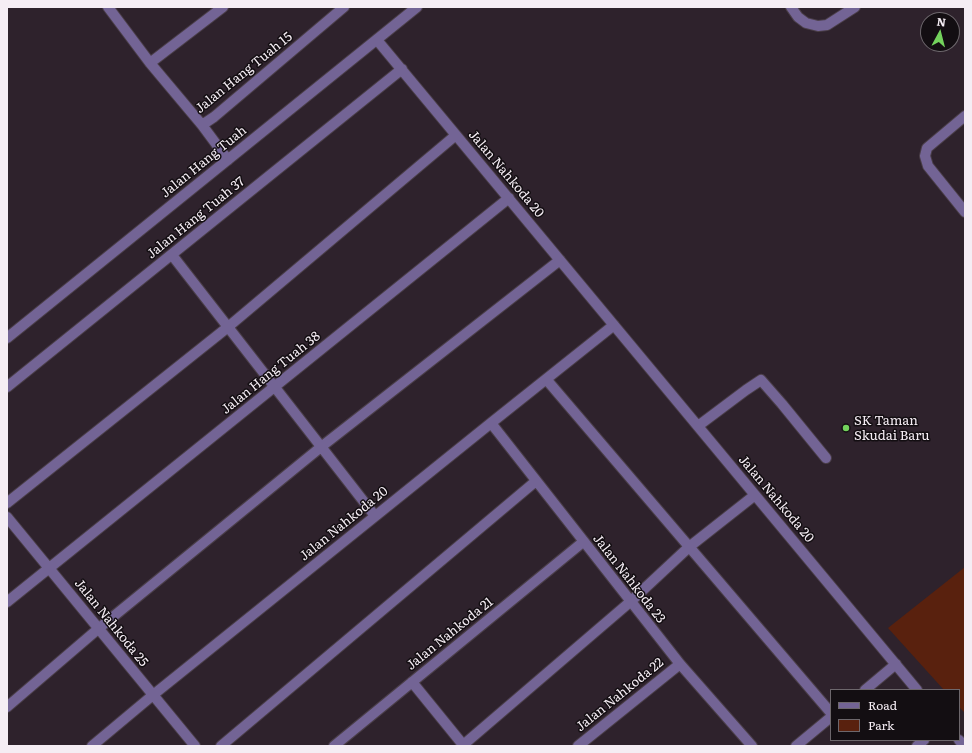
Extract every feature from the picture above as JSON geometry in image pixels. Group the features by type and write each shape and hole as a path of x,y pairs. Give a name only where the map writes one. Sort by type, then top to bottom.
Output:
{"street":[{"name":"Jalan Hang Tuah 15","path":"108,7 150,63 202,125 214,117 344,7"},
{"path":"150,63 223,7"},
{"name":"Jalan Hang Tuah","path":"7,338 417,7"},
{"path":"791,7 798,17 806,23 818,26 827,25 854,7"},
{"name":"Jalan Nahkoda 20","path":"377,40 917,689"},
{"name":"Jalan Hang Tuah 37","path":"7,387 402,70"},
{"path":"965,116 927,148 925,156 928,166 965,212"},
{"path":"202,125 228,160"},
{"path":"7,503 228,327 456,135"},
{"name":"Jalan Hang Tuah 38","path":"7,602 509,198"},
{"path":"172,255 375,516"},
{"path":"7,707 98,629 321,447 560,260"},
{"name":"Jalan Nahkoda 20","path":"92,746 153,695 614,325"},
{"path":"546,379 830,712"},
{"path":"698,426 761,380 826,458"},
{"name":"Jalan Nahkoda 23","path":"491,423 680,664 752,746"},
{"path":"221,746 536,481"},
{"path":"412,682 463,746 630,602 690,547 755,495"},
{"name":"Jalan Nahkoda 25","path":"7,517 195,746"},
{"name":"Jalan Nahkoda 21","path":"334,746 583,542"},
{"name":"Jalan Nahkoda 22","path":"578,746 680,664"},
{"path":"866,689 896,664"},
{"path":"796,746 830,718"}],"green space":[{"path":"965,567 965,713 960,708 960,689 943,689 888,628"}],"place":[{"name":"SK Taman Skudai Baru","path":"846,428"}]}
